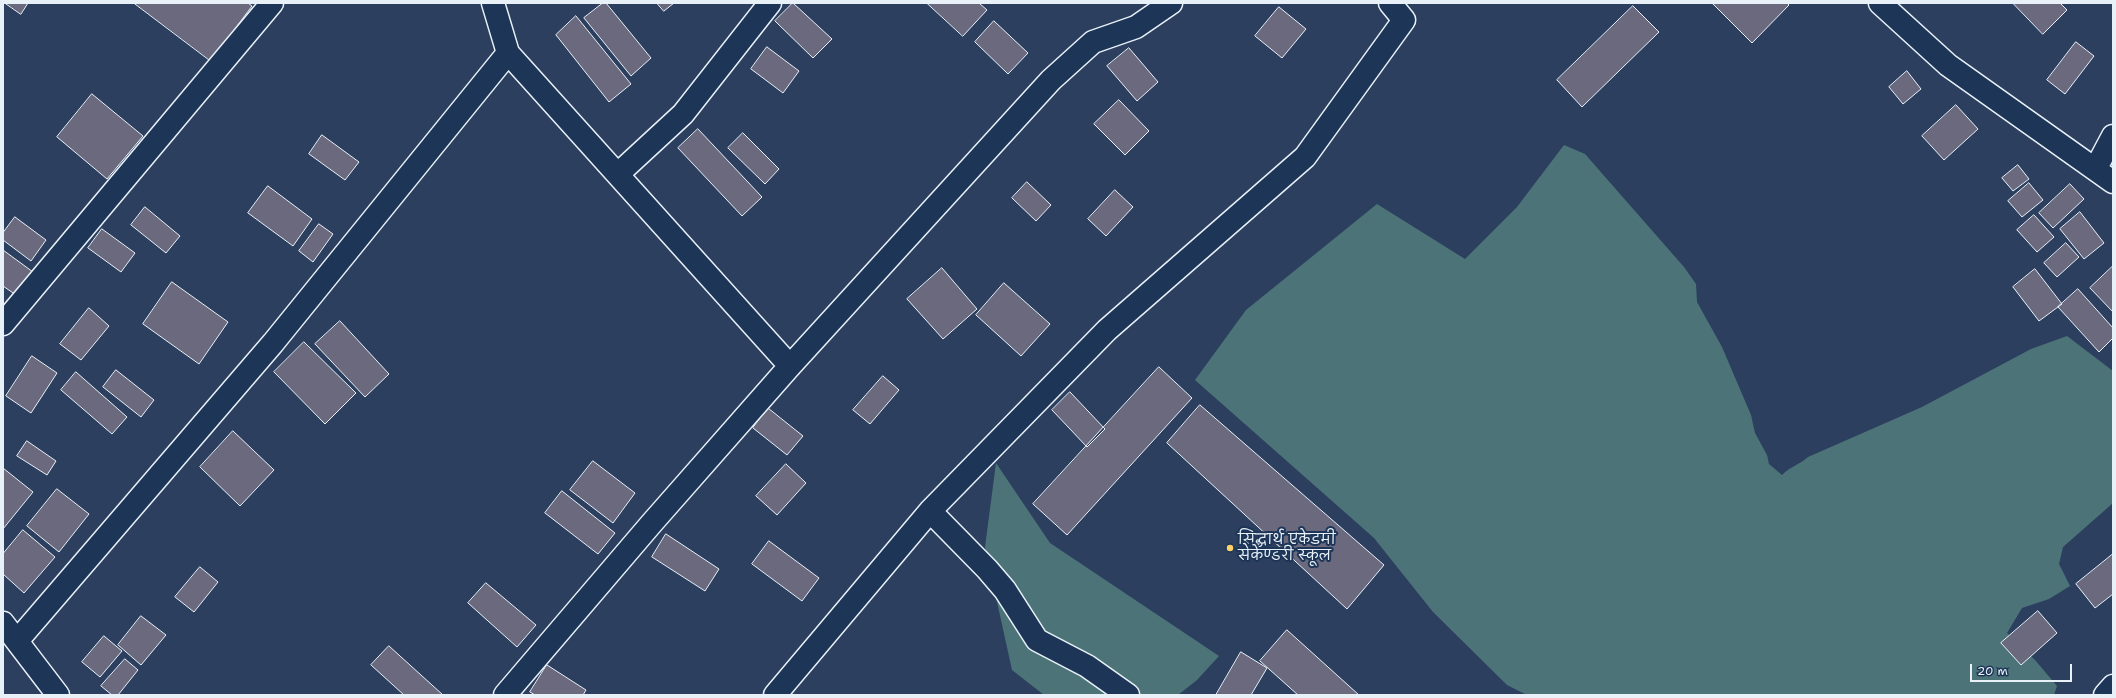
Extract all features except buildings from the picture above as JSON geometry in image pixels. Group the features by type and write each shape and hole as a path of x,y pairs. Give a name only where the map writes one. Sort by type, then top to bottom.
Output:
{"street":[{"path":"3,324 272,3"},
{"path":"493,3 508,53 790,366"},
{"path":"618,174 683,114 770,3"},
{"path":"506,695 656,518 790,366 1057,76 1093,42 1136,26 1171,3"},
{"path":"775,695 930,511 1107,330 1305,157 1404,20 1390,3"},
{"path":"1880,3 1948,65 2096,168 2113,182"},
{"path":"17,640 273,343 508,53"},
{"path":"2096,168 2113,136"},
{"path":"930,511 987,569 1005,590 1037,640 1087,666 1128,695"},
{"path":"3,623 58,695"},
{"path":"2105,695 2113,686"}],"green space":[{"path":"1564,145 1585,154 1684,267 1696,284 1697,302 1722,347 1751,415 1755,433 1767,455 1769,464 1782,475 1808,457 1922,407 2031,349 2067,336 2113,371 2113,503 2063,547 2059,564 2070,586 2049,599 2022,608 2007,633 2035,660 2057,686 2054,695 1527,695 1507,685 1433,612 1374,538 1195,380 1246,310 1377,204 1465,259 1517,207"},
{"path":"996,463 1050,543 1219,656 1197,680 1178,695 1044,695 1012,670 985,547"}],"place":[{"name":"सिद्धार्थ एकेडमी सेकेण्डरी स्कूल","path":"1230,548"}]}
